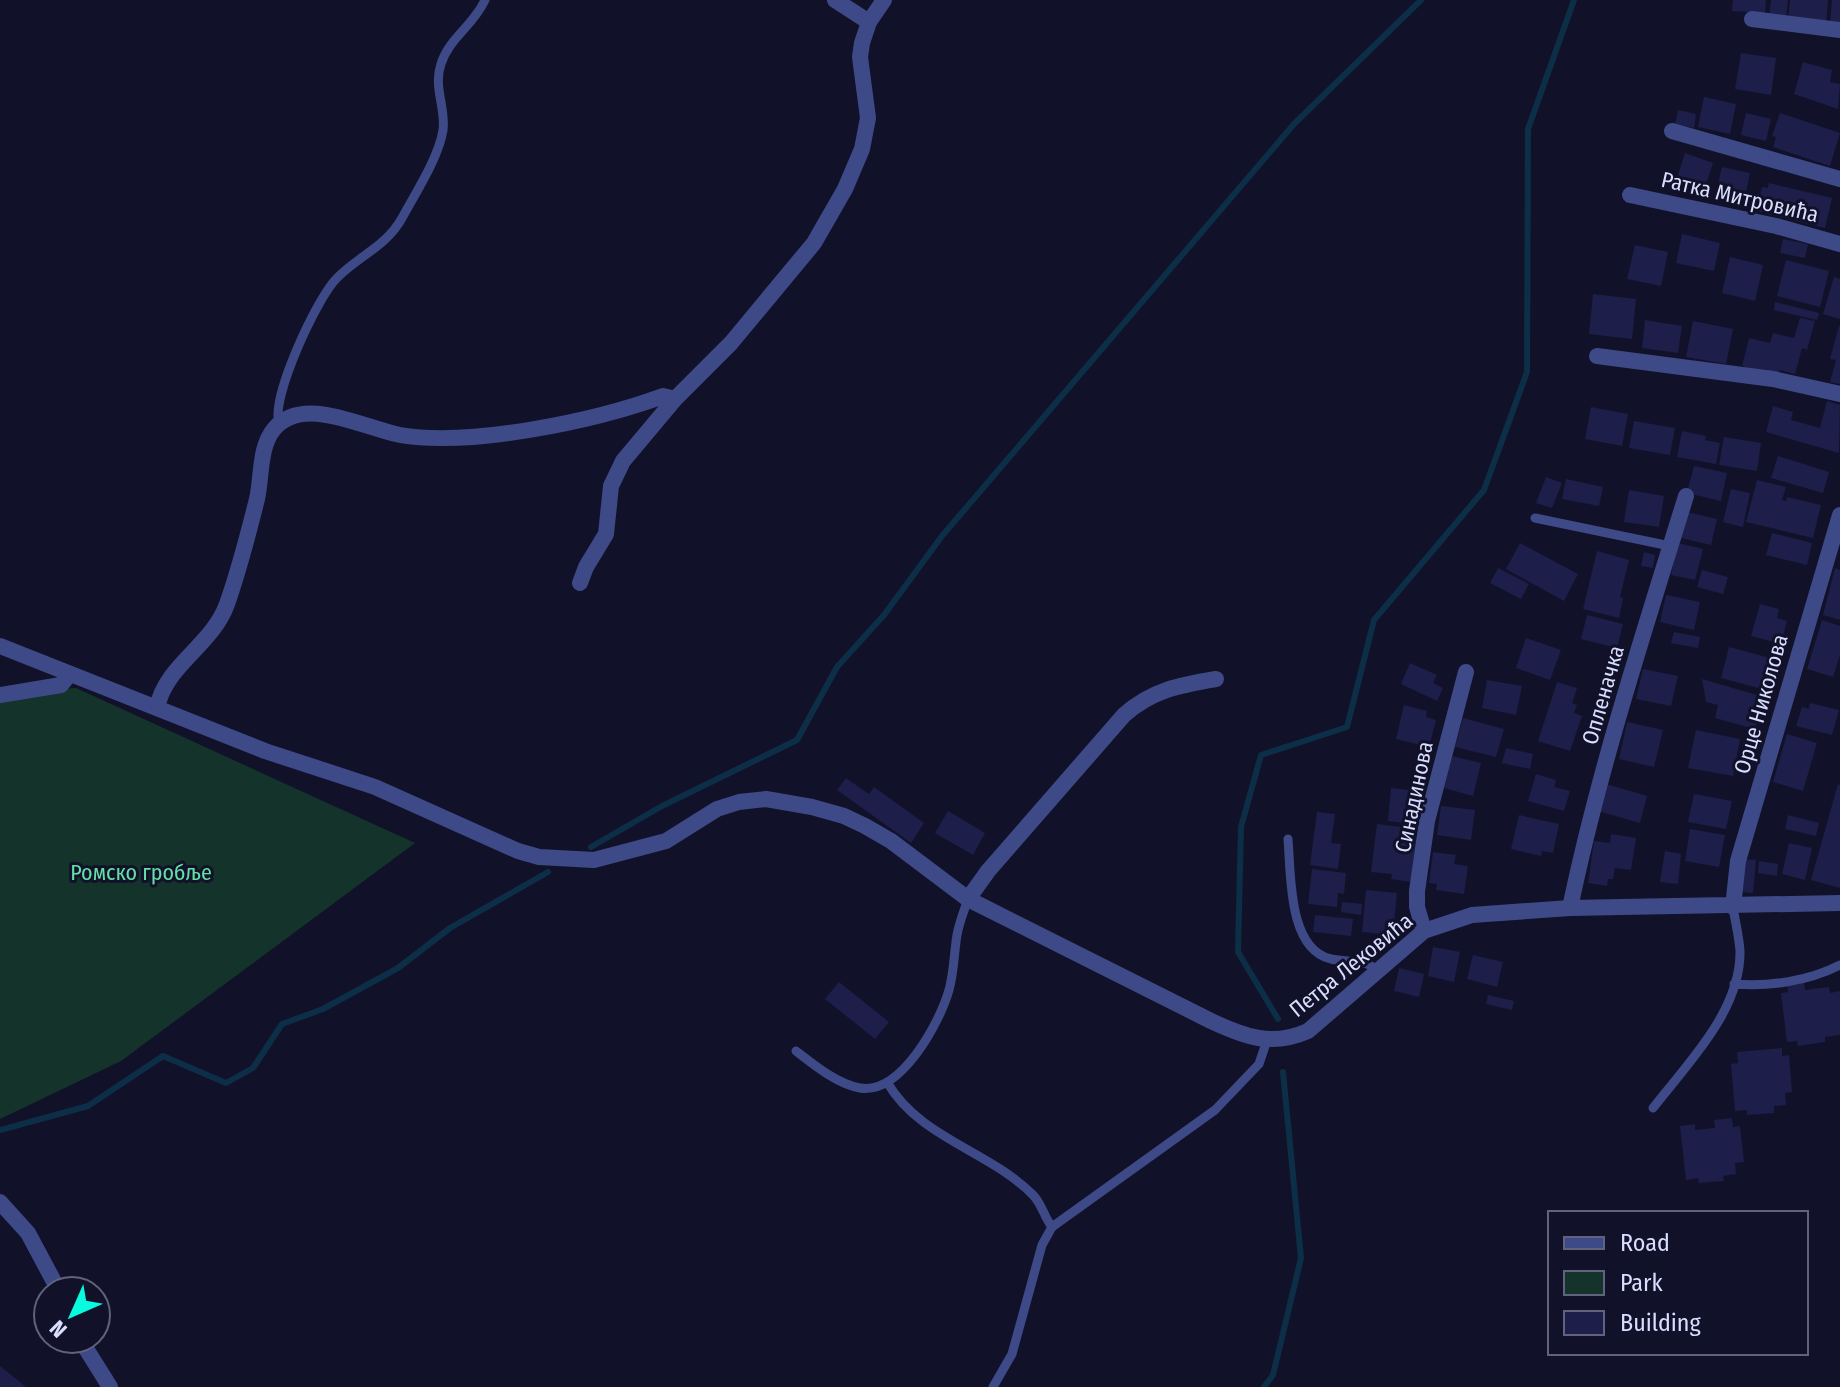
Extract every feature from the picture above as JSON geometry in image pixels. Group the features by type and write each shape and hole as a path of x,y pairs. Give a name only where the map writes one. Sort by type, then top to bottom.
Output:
{"street":[{"path":"835,0 869,22"},
{"path":"580,583 606,534 609,497 616,473 643,434 731,343 814,243 845,189 866,134 867,102 860,57 869,22 884,0"},
{"path":"1752,19 1840,30"},
{"path":"1672,131 1840,179"},
{"name":"Ратка Митровића","path":"1630,195 1736,217 1840,244"},
{"path":"1597,356 1773,379 1840,394"},
{"path":"157,708 163,686 207,638 223,613 251,524 267,441 279,423 298,414 318,413 400,435 449,439 554,425 624,409 663,396 675,399"},
{"name":"Опленачка","path":"1570,908 1580,859 1615,732 1686,496"},
{"name":"Орце Николова","path":"1733,907 1738,861 1840,515"},
{"name":"Петра Лековића","path":"0,646 265,751 375,787 518,851 539,857 572,860 623,854 666,841 717,809 739,802 766,799 844,816 891,841 968,899 1245,1037 1267,1040 1308,1031 1424,931 1472,915 1570,908 1840,903"},
{"name":"Синадинова","path":"1424,931 1417,907 1417,891 1427,821 1466,672"},
{"path":"0,695 61,685 69,675"},
{"path":"968,899 988,871 1140,700 1175,686 1216,679"},
{"path":"0,1202 28,1233 50,1275"},
{"path":"90,1355 110,1387"}],"lane":[{"path":"279,423 278,411 288,377 314,312 334,281 383,244 393,232 435,153 443,129 438,93 439,69 454,40 472,21 485,0"},
{"path":"1535,518 1670,546"},
{"path":"1288,839 1296,917 1306,941 1314,951 1328,959 1365,962 1378,971"},
{"path":"796,1051 845,1083 861,1088 887,1082 897,1075 924,1043 944,1006 950,986 957,932 968,899"},
{"path":"1653,1108 1710,1034 1734,984 1740,952 1733,907"},
{"path":"1734,984 1767,985 1806,978 1840,965"},
{"path":"993,1387 1012,1354 1042,1245 1052,1227 1215,1110 1259,1064 1267,1040"},
{"path":"887,1082 903,1105 923,1121 1035,1196 1052,1227"}],"green space":[{"name":"Ромско гробље","path":"76,688 415,843 121,1061 0,1119 0,694"}],"building":[{"path":"1733,0 1766,0 1765,13 1732,11"},
{"path":"1771,0 1788,0 1786,19 1769,17"},
{"path":"1790,0 1828,0 1826,25 1788,21"},
{"path":"1832,0 1840,0 1840,25 1830,24"},
{"path":"1741,53 1776,58 1771,95 1735,89"},
{"path":"1803,62 1832,70 1830,82 1840,84 1838,109 1794,94"},
{"path":"1704,97 1736,104 1730,134 1698,127"},
{"path":"1678,110 1696,114 1694,128 1675,124"},
{"path":"1746,113 1771,119 1766,141 1741,135"},
{"path":"1780,113 1840,133 1830,166 1773,147 1776,137 1772,136"},
{"path":"1685,153 1713,163 1702,196 1674,187"},
{"path":"1722,167 1750,173 1743,207 1714,200"},
{"path":"1769,183 1832,198 1825,228 1756,211 1762,187 1768,188"},
{"path":"1682,234 1720,243 1714,271 1676,263"},
{"path":"1783,239 1808,244 1805,258 1780,253"},
{"path":"1635,245 1668,252 1661,286 1627,279"},
{"path":"1730,257 1763,265 1755,301 1722,293"},
{"path":"1786,260 1829,271 1820,307 1777,296"},
{"path":"1834,277 1840,279 1840,319 1823,314"},
{"path":"1593,294 1636,299 1632,339 1589,334"},
{"path":"1775,302 1819,313 1817,320 1774,310"},
{"path":"1800,318 1815,321 1807,350 1802,348 1795,374 1780,370 1778,376 1742,366 1749,338 1770,343 1773,333 1794,338"},
{"path":"1645,320 1682,326 1678,353 1642,348"},
{"path":"1693,321 1733,329 1726,364 1686,357"},
{"path":"1839,326 1840,384 1830,382 1836,360 1830,359"},
{"path":"1827,401 1840,405 1839,453 1766,432 1773,406 1793,412 1791,420 1820,428"},
{"path":"1591,407 1628,414 1622,446 1585,439"},
{"path":"1634,421 1675,428 1670,455 1629,448"},
{"path":"1682,431 1706,436 1705,440 1720,443 1716,464 1677,457"},
{"path":"1724,437 1761,443 1757,471 1719,465"},
{"path":"1778,456 1829,472 1823,493 1771,478"},
{"path":"1694,466 1727,473 1721,501 1687,493"},
{"path":"1546,477 1562,483 1552,508 1536,503"},
{"path":"1566,479 1603,487 1599,506 1562,499"},
{"path":"1757,480 1786,487 1782,500 1786,501 1787,497 1821,505 1813,538 1746,522"},
{"path":"1731,489 1750,493 1743,527 1723,522"},
{"path":"1629,490 1664,496 1659,527 1624,522"},
{"path":"1687,512 1717,519 1711,545 1681,538"},
{"path":"1772,533 1812,543 1807,565 1766,555"},
{"path":"1520,543 1578,574 1564,601 1506,569"},
{"path":"1678,543 1703,549 1695,580 1671,575"},
{"path":"1597,551 1629,560 1620,597 1623,598 1619,618 1583,609"},
{"path":"1644,552 1655,555 1653,568 1641,566"},
{"path":"1498,568 1529,584 1521,599 1490,583"},
{"path":"1835,568 1840,570 1840,620 1823,615"},
{"path":"1702,570 1728,577 1723,594 1697,587"},
{"path":"1666,595 1700,602 1694,630 1660,622"},
{"path":"1760,604 1779,609 1777,618 1787,621 1781,644 1751,636"},
{"path":"1587,615 1623,624 1617,648 1581,639"},
{"path":"1822,620 1840,626 1840,655 1833,677 1807,669"},
{"path":"1674,632 1700,637 1698,648 1671,643"},
{"path":"1526,638 1561,650 1550,680 1516,668"},
{"path":"1729,647 1770,658 1762,689 1721,678"},
{"path":"1410,663 1437,675 1433,683 1443,688 1437,701 1401,684"},
{"path":"1643,669 1678,676 1671,706 1636,699"},
{"path":"1702,679 1764,697 1755,729 1715,718 1718,705 1706,702"},
{"path":"1487,680 1522,686 1516,715 1482,708"},
{"path":"1557,682 1577,688 1572,703 1577,705 1574,713 1582,716 1570,751 1538,741"},
{"path":"1810,703 1839,710 1832,735 1796,726 1802,707 1809,709"},
{"path":"1404,705 1427,711 1426,717 1436,720 1429,747 1396,739"},
{"path":"1463,718 1504,729 1496,757 1455,747"},
{"path":"1627,722 1663,730 1654,767 1619,759"},
{"path":"1696,730 1740,739 1733,776 1688,768"},
{"path":"1787,734 1817,743 1803,791 1773,782"},
{"path":"1506,748 1533,754 1530,769 1502,763"},
{"path":"1452,756 1481,763 1473,796 1444,788"},
{"path":"1536,774 1556,780 1554,787 1570,791 1564,811 1528,801"},
{"path":"846,778 869,794 874,787 924,823 911,843 837,790"},
{"path":"1606,784 1647,796 1640,823 1598,811"},
{"path":"1840,785 1840,888 1811,880"},
{"path":"1391,788 1417,791 1414,824 1388,821"},
{"path":"1694,794 1732,801 1726,829 1688,822"},
{"path":"1441,806 1475,810 1471,840 1437,835"},
{"path":"948,811 985,833 973,855 935,833"},
{"path":"1317,812 1335,814 1331,843 1341,844 1338,869 1310,865"},
{"path":"1519,815 1559,824 1553,853 1542,851 1541,856 1511,849"},
{"path":"1788,815 1819,823 1816,836 1785,829"},
{"path":"1377,824 1417,829 1411,882 1391,879 1392,874 1371,872"},
{"path":"1690,829 1725,835 1719,867 1685,861"},
{"path":"1611,834 1636,838 1631,870 1615,868 1613,879 1608,879 1607,886 1588,883 1594,841 1610,843"},
{"path":"1789,843 1812,848 1805,880 1782,874"},
{"path":"1665,851 1681,854 1678,884 1660,882"},
{"path":"1433,852 1456,855 1454,864 1468,866 1464,894 1436,890 1437,884 1429,883"},
{"path":"1744,859 1756,860 1753,893 1740,892"},
{"path":"1759,861 1778,864 1777,876 1758,873"},
{"path":"1312,869 1346,873 1344,894 1338,893 1337,907 1308,904"},
{"path":"1366,890 1397,893 1393,935 1362,932"},
{"path":"1342,902 1362,904 1361,915 1341,912"},
{"path":"1315,915 1353,919 1351,936 1313,932"},
{"path":"1433,947 1460,952 1454,982 1428,976"},
{"path":"1473,955 1503,962 1497,987 1467,979"},
{"path":"1399,968 1424,974 1419,997 1394,991"},
{"path":"839,982 889,1022 875,1039 825,999"},
{"path":"1804,982 1805,990 1829,987 1830,993 1840,991 1840,1035 1825,1037 1825,1042 1798,1046 1797,1041 1787,1042 1781,993 1788,992 1787,984"},
{"path":"1488,995 1514,1001 1512,1010 1486,1004"},
{"path":"1782,1048 1782,1056 1789,1055 1792,1092 1785,1093 1786,1105 1774,1106 1774,1113 1747,1115 1747,1110 1735,1111 1731,1064 1738,1063 1737,1052"},
{"path":"1732,1118 1733,1127 1740,1126 1744,1162 1735,1163 1736,1174 1723,1176 1724,1181 1699,1183 1698,1178 1686,1180 1680,1126 1695,1124 1695,1130 1715,1128 1714,1120"},
{"path":"0,1366 26,1387 0,1387"}],"waterway":[{"path":"591,847 662,806 797,740 837,667 884,615 942,536 1294,124 1421,0"},
{"path":"1278,1019 1238,952 1241,827 1261,755 1347,727 1374,620 1484,490 1527,372 1528,129 1574,0"},
{"path":"0,1130 88,1106 163,1056 226,1083 253,1068 282,1024 323,1009 398,968 450,928 548,872"},
{"path":"1264,1387 1273,1375 1301,1258 1283,1072"}]}
